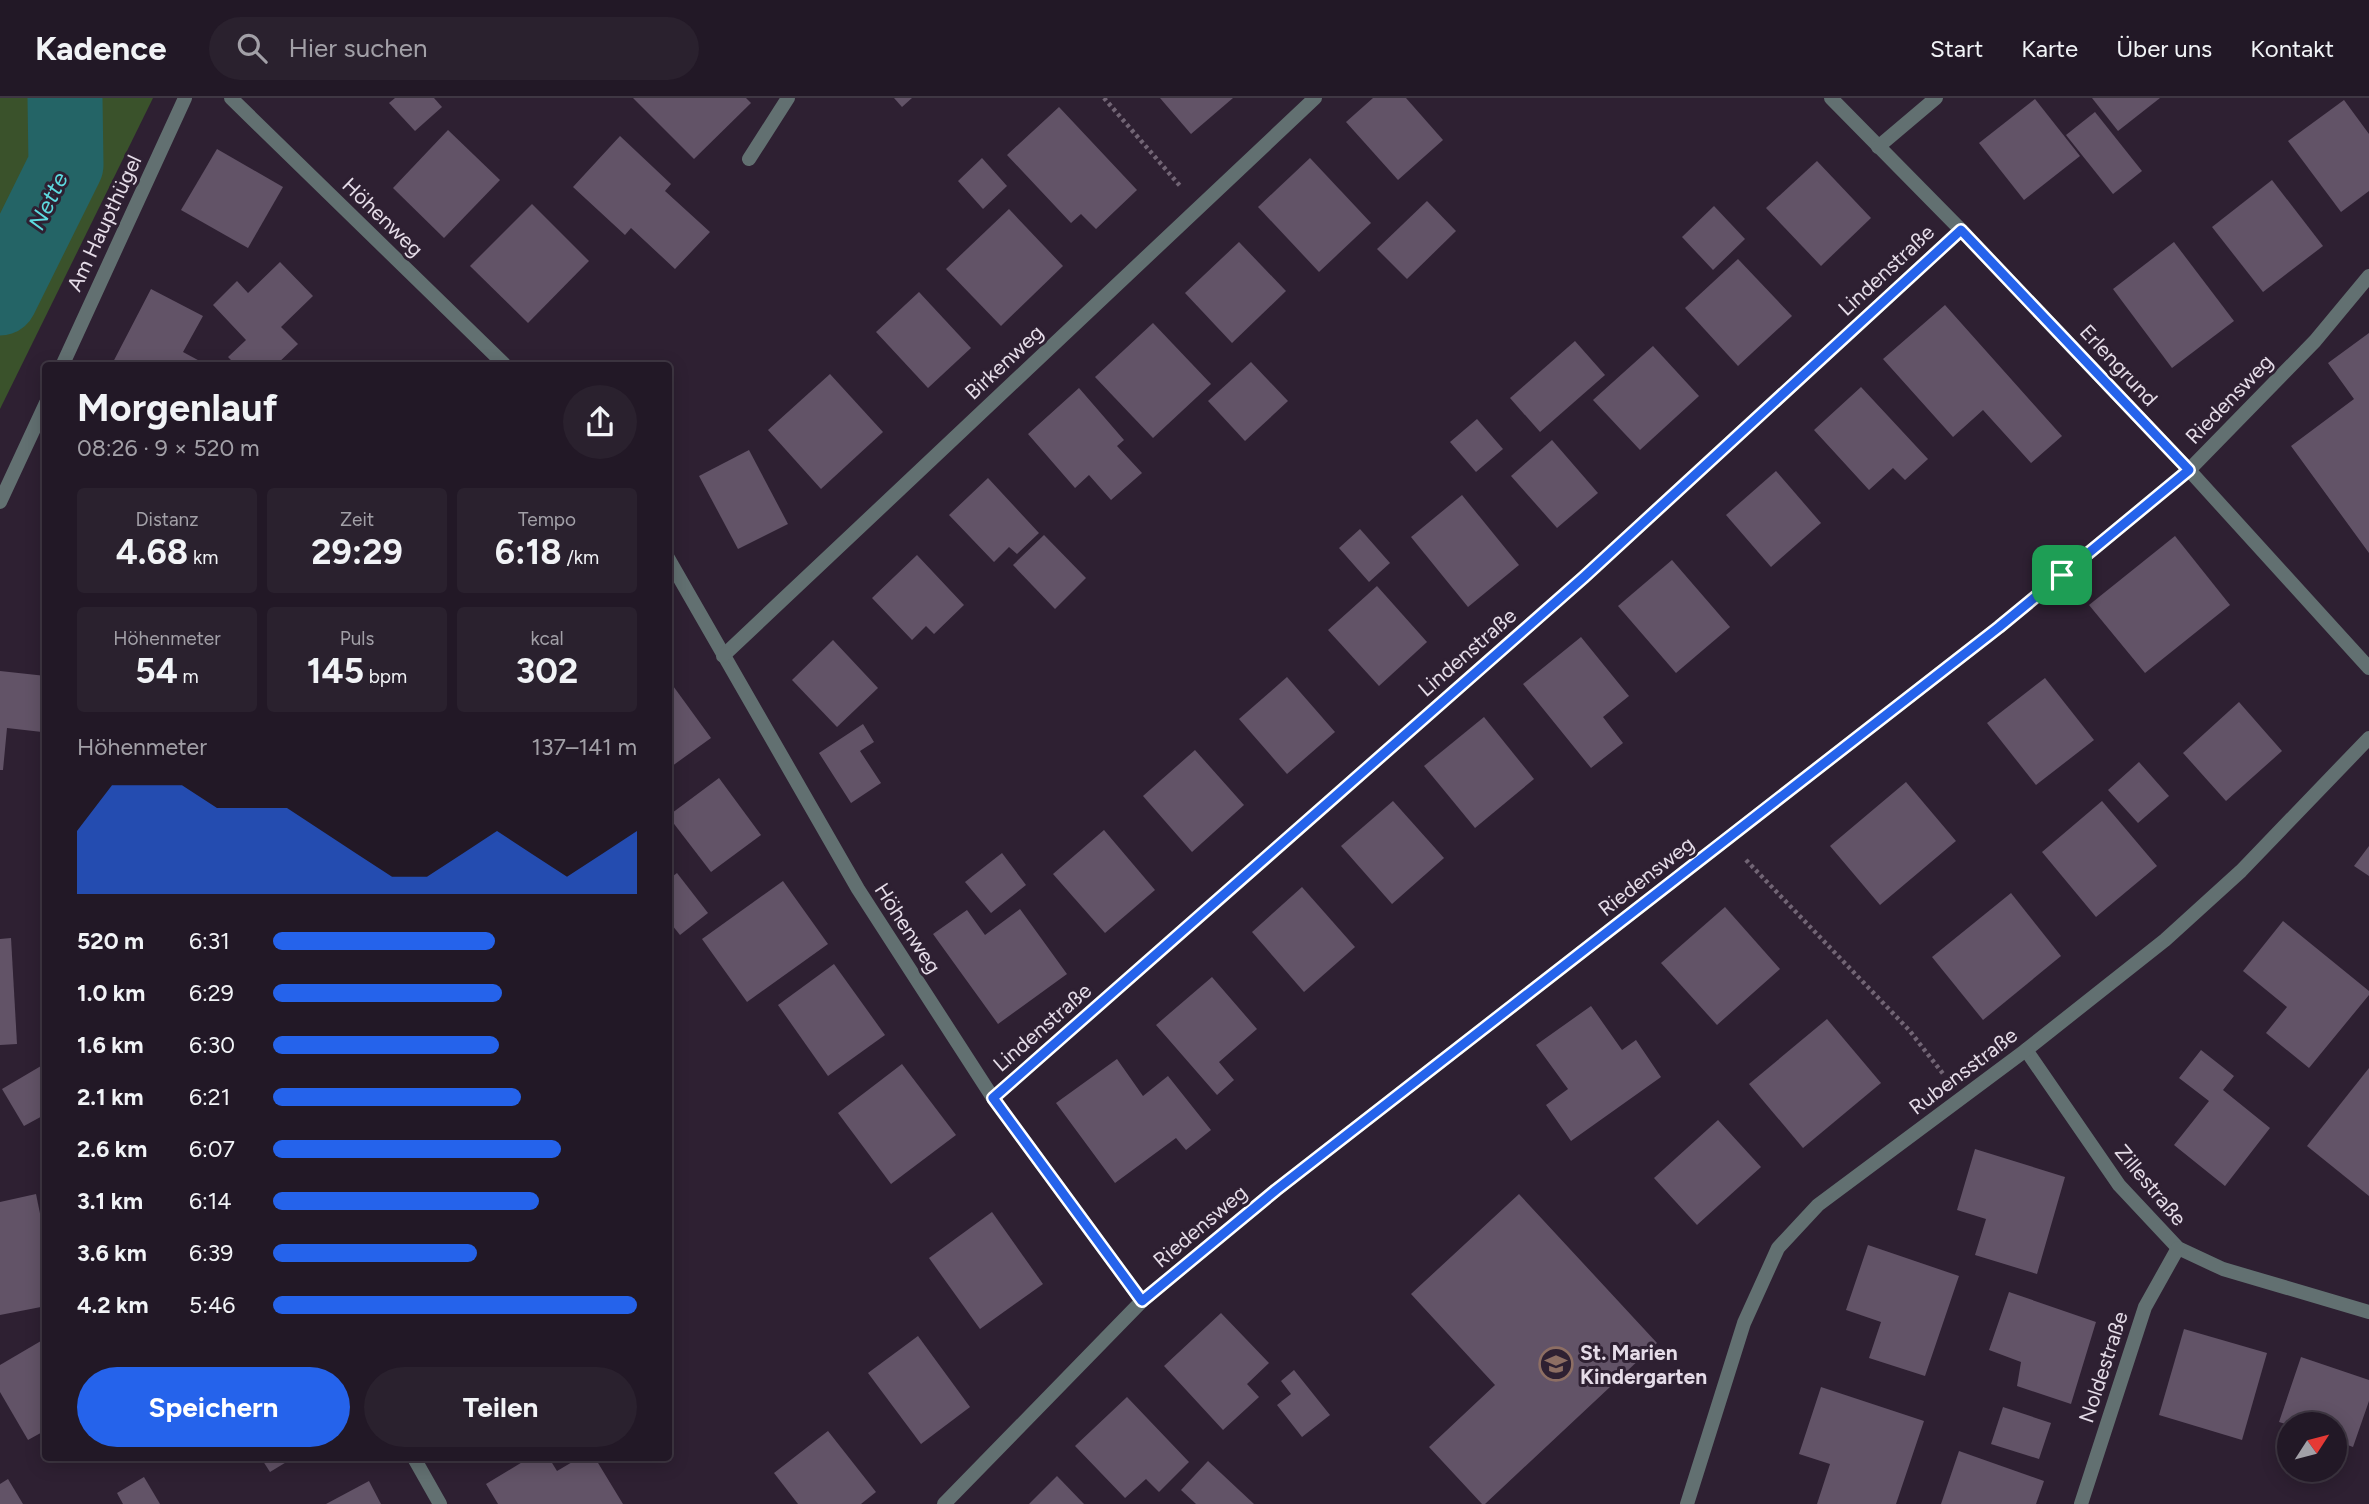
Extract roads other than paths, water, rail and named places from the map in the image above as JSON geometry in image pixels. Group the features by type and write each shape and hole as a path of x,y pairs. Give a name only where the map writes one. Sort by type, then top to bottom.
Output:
{"street":[{"name":"Am Haupthügel","path":"64,362 185,98"},
{"name":"Höhenweg","path":"231,98 502,362"},
{"path":"749,159 788,98"},
{"name":"Birkenweg","path":"723,656 1315,98"},
{"name":"Erlengrund","path":"1831,98 1961,230 2189,470 2369,668"},
{"path":"1878,147 1937,98"},
{"name":"Lindenstraße","path":"993,1098 1584,577 1961,230"},
{"name":"Riedensweg","path":"944,1504 1142,1301 1276,1190 1999,627 2189,470 2315,341 2369,276"},
{"path":"0,502 42,412"},
{"name":"Höhenweg","path":"672,565 858,889 993,1098 1142,1301"},
{"name":"Rubensstraße","path":"1687,1504 1744,1323 1779,1248 1818,1206 2026,1050 2165,940 2241,871 2369,738"},
{"name":"Zillestraße","path":"2026,1050 2119,1185 2178,1248 2223,1269 2369,1312"},
{"name":"Noldestraße","path":"2081,1504 2145,1307 2178,1248"},
{"path":"416,1461 440,1504"}],"waterway":[{"name":"Nette","path":"0,298 66,165 65,98"}],"place":[{"name":"St. Marien Kindergarten","path":"1556,1364"}]}
